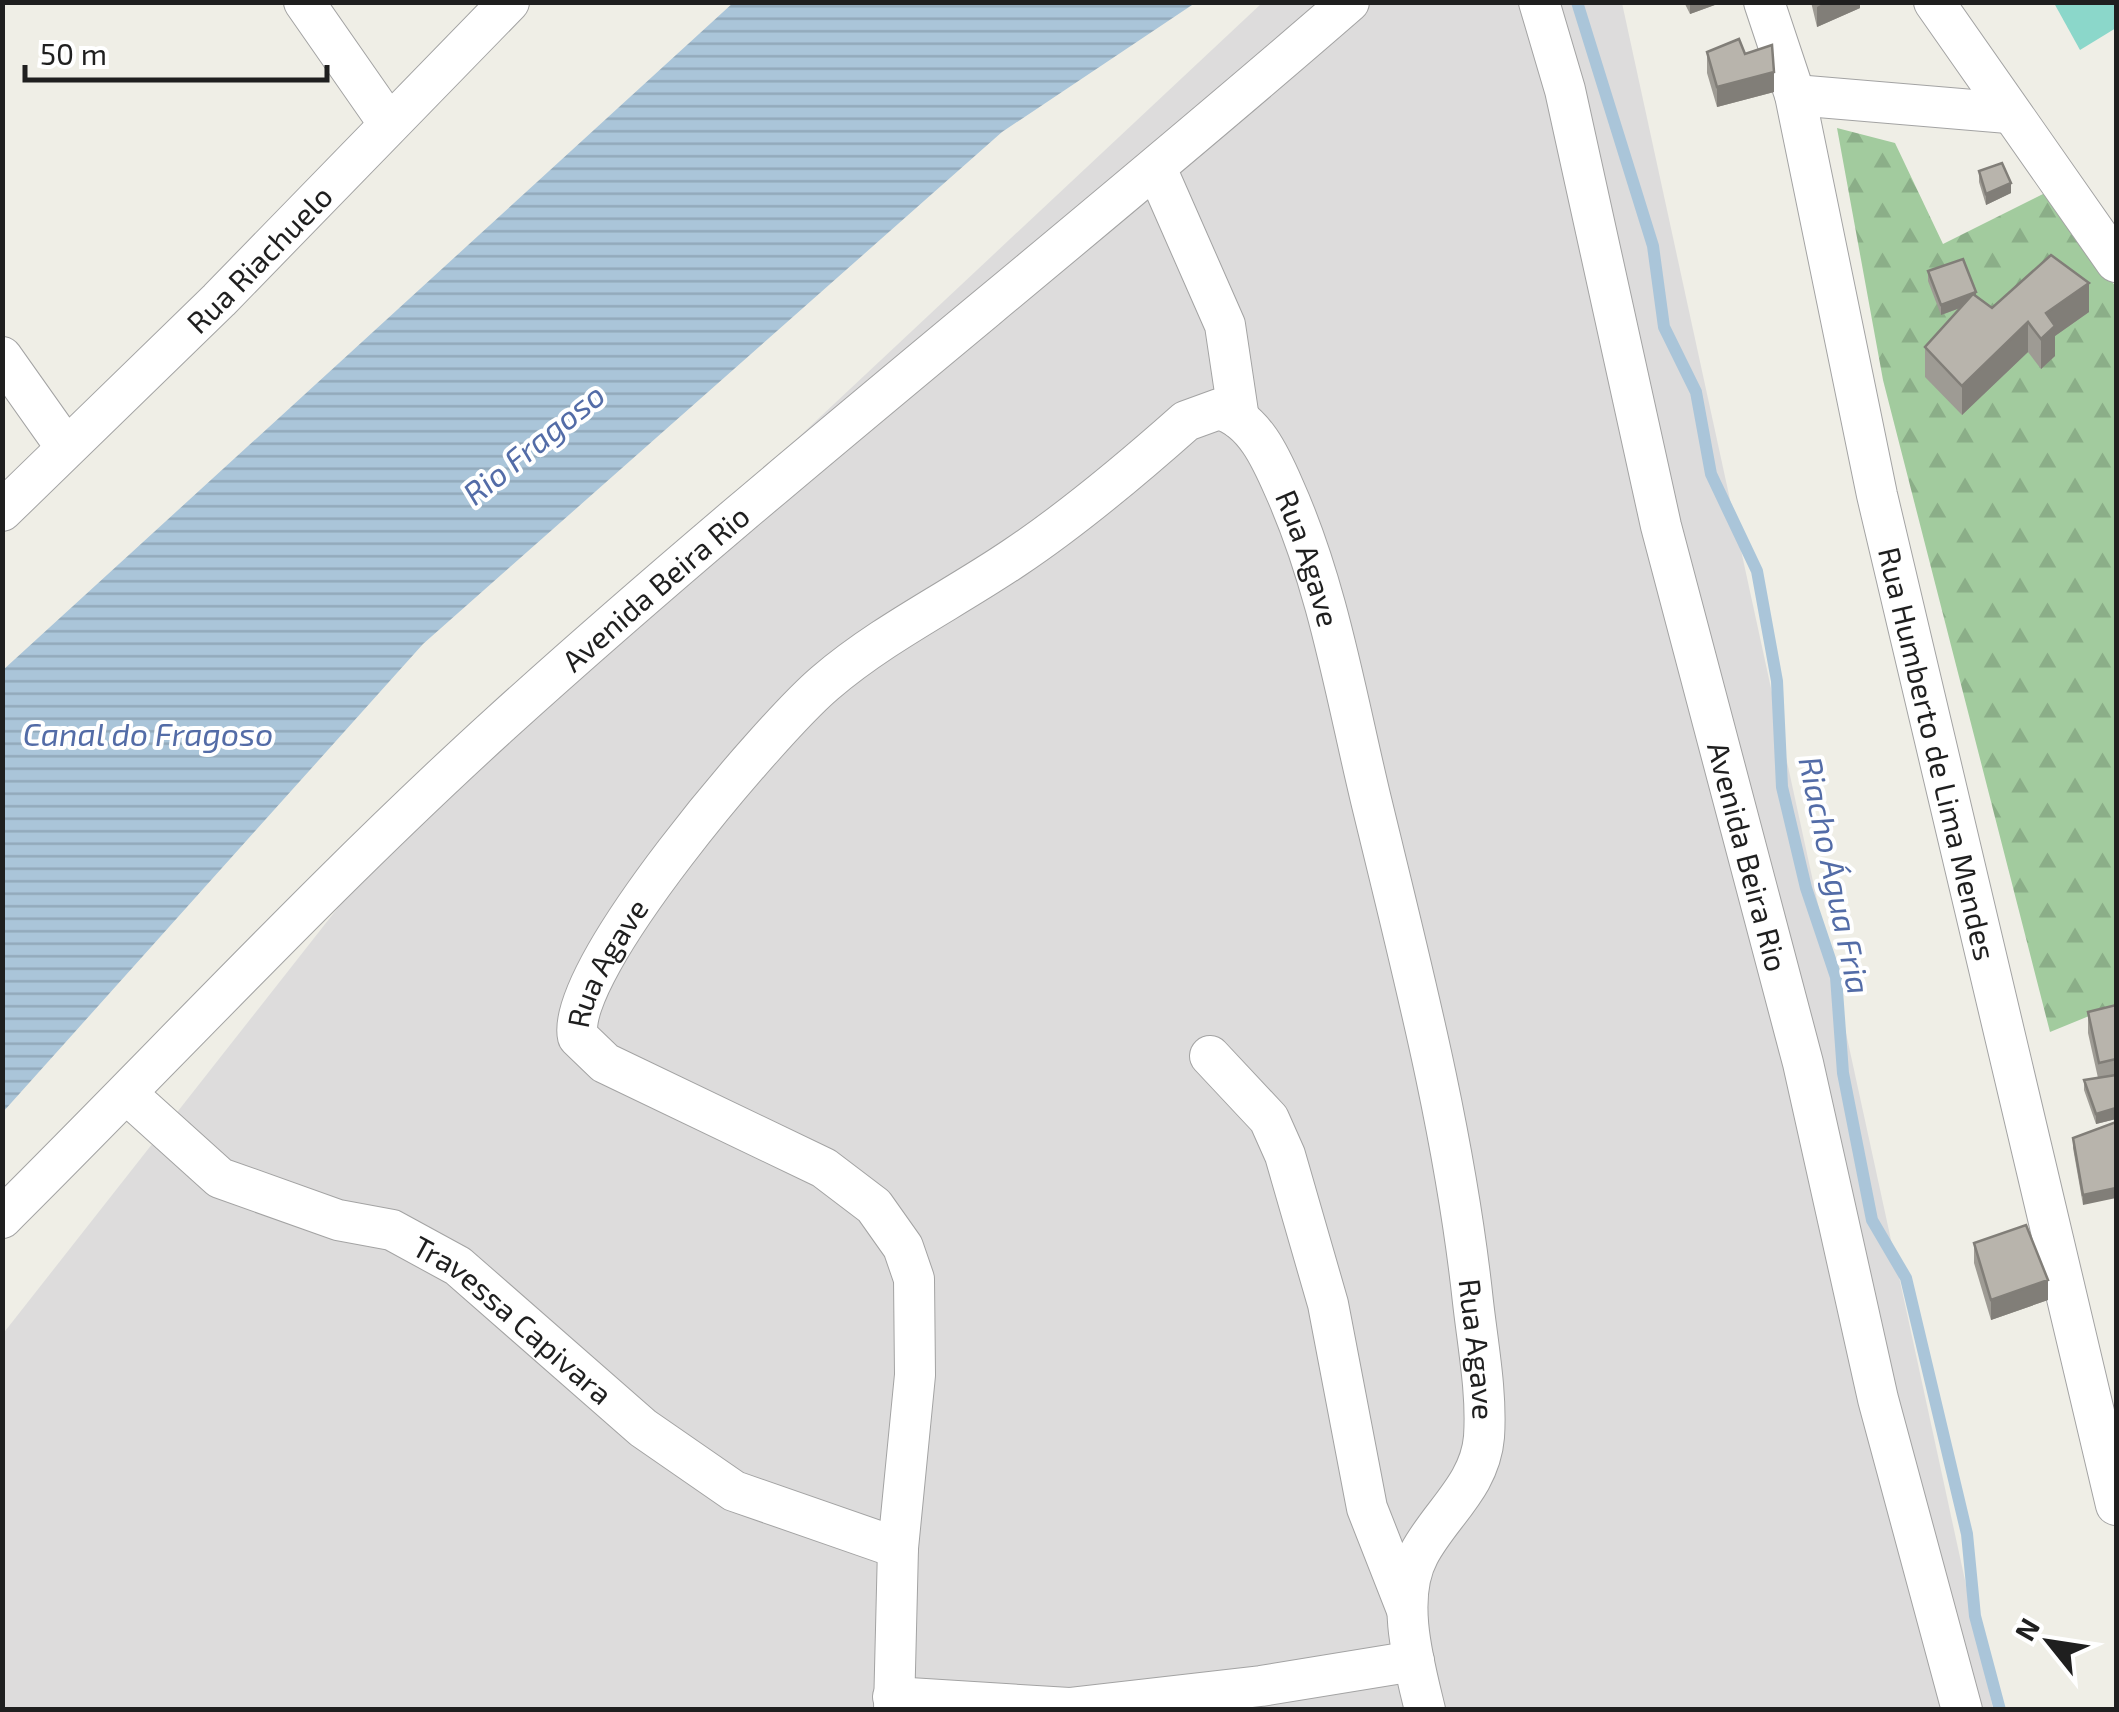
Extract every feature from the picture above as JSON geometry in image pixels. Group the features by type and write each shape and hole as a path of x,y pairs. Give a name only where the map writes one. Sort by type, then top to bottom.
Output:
{"street":[{"path":"304,2 389,124"},
{"name":"Rua Riachuelo","path":"2,511 219,300 508,2"},
{"name":"Avenida Beira Rio","path":"2,1218 128,1095 280,933 500,724 790,472 1156,168 1348,2"},
{"name":"Avenida Beira Rio","path":"1539,2 1565,90 1661,526 1802,1063 1869,1364 1962,1710"},
{"name":"Rua Humberto de Lima Mendes","path":"1764,2 1795,95 1878,496 2111,1461 2116,1504"},
{"path":"1934,2 2008,113 2116,262"},
{"path":"1795,95 2008,113"},
{"path":"1156,168 1225,325 1239,419"},
{"path":"2,356 65,446"},
{"name":"Rua Agave","path":"898,1548 915,1376 916,1316 914,1279 903,1247 874,1206 824,1168 604,1063 584,1045 576,1023 584,996 646,893 792,714 859,656 1032,545 1186,420 1220,409 1239,419 1261,442 1280,478 1315,575 1413,973 1466,1242 1484,1404 1482,1448 1468,1486 1414,1565 1408,1596 1414,1661 1425,1710"},
{"path":"1210,1056 1269,1119 1285,1155 1328,1304 1367,1508 1410,1618"},
{"name":"Travessa Capivara","path":"128,1095 220,1178 338,1220 392,1230 458,1266 643,1428 734,1491 898,1548"},
{"path":"898,1548 893,1703 1069,1708 1261,1686 1414,1661"}],"shaded area":[{"path":"1262,3 1622,3 1993,1709 3,1709 2,1335 454,760"},
{"path":"2054,3 2116,3 2116,28 2080,50"}],"green space":[{"path":"1837,128 1895,143 1943,244 2045,193 2116,287 2116,1005 2050,1032 1883,380"}],"water":[{"name":"Canal do Fragoso","path":"734,2 1195,3 1002,132 423,644 3,1112 3,670"}],"building":[{"path":"1739,39 1745,54 1772,45 1774,72 1717,87 1707,52"},
{"path":"2002,163 2011,183 1986,194 1979,171"},
{"path":"2051,255 2089,283 2046,313 2055,326 2041,339 2028,322 1962,386 1925,347 1973,294 1992,308"},
{"path":"1963,259 1976,292 1941,305 1928,271"},
{"path":"2116,1005 2116,1059 2099,1063 2088,1012"},
{"path":"2116,1075 2116,1108 2096,1114 2084,1080"},
{"path":"2116,1122 2116,1188 2083,1195 2073,1138"},
{"path":"2026,1225 2048,1280 1991,1300 1974,1243"}],"waterway":[{"name":"Riacho Água Fria","path":"1577,2 1653,246 1664,327 1696,392 1711,474 1757,571 1777,681 1782,787 1806,888 1836,977 1843,1073 1872,1220 1906,1278 1967,1534 1975,1616 2000,1710"}],"water label":[{"name":"Rio Fragoso","path":"533,443"}]}
